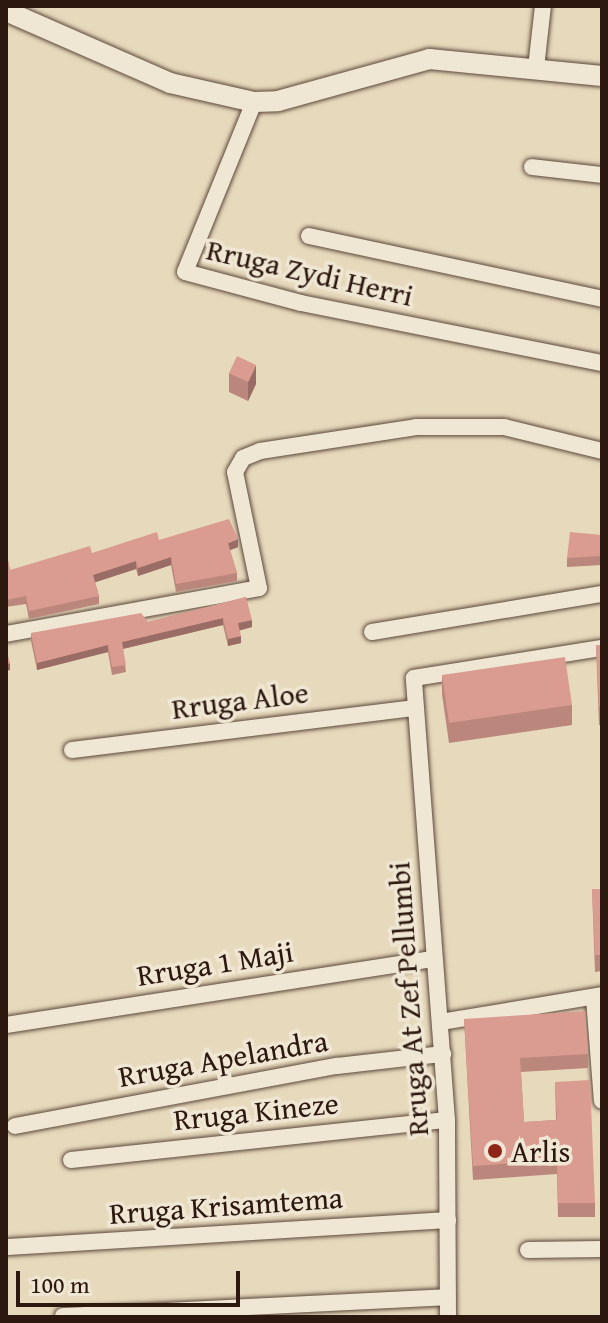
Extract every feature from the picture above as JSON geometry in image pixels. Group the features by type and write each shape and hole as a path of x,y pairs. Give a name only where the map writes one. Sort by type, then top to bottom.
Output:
{"street":[{"path":"536,68 543,6"},
{"path":"6,11 170,83 254,102 278,101 429,59 602,76"},
{"name":"Rruga Zydi Herri","path":"254,102 185,272 301,303 602,363"},
{"path":"532,167 602,175"},
{"path":"309,236 602,299"},
{"path":"6,634 259,588 235,472 243,458 260,451 416,427 504,427 602,451"},
{"path":"372,632 602,594"},
{"name":"Rruga At Zef Pellumbi","path":"448,1317 447,1120 414,678 602,648"},
{"name":"Rruga Aloe","path":"72,750 415,708"},
{"name":"Rruga 1 Maji","path":"6,1025 434,959"},
{"path":"441,1022 598,996 602,1101"},
{"name":"Rruga Apelandra","path":"15,1126 337,1066 443,1054"},
{"name":"Rruga Kineze","path":"71,1160 447,1120"},
{"name":"Rruga Krisamtema","path":"8,1247 448,1220"},
{"path":"528,1250 602,1249"},
{"path":"63,1316 448,1297"}],"building":[{"path":"237,356 256,365 248,382 229,373"},
{"path":"229,519 238,539 228,543 237,573 176,584 171,557 138,568 136,561 93,575 99,596 29,611 26,596 6,600 6,551 10,570 90,546 92,553 157,532 159,540"},
{"path":"570,532 602,535 602,556 567,558"},
{"path":"246,597 252,620 238,623 241,636 228,639 223,618 122,642 126,665 112,667 108,645 37,663 31,633 141,613 148,622"},
{"path":"596,645 602,645 602,706 599,706"},
{"path":"565,657 572,705 449,723 442,675"},
{"path":"592,889 602,889 602,955 595,955"},
{"path":"585,1011 588,1054 520,1058 524,1122 557,1120 555,1082 590,1080 595,1203 558,1203 557,1160 473,1166 464,1019"}],"place":[{"name":"Arlis","path":"495,1151"}]}
